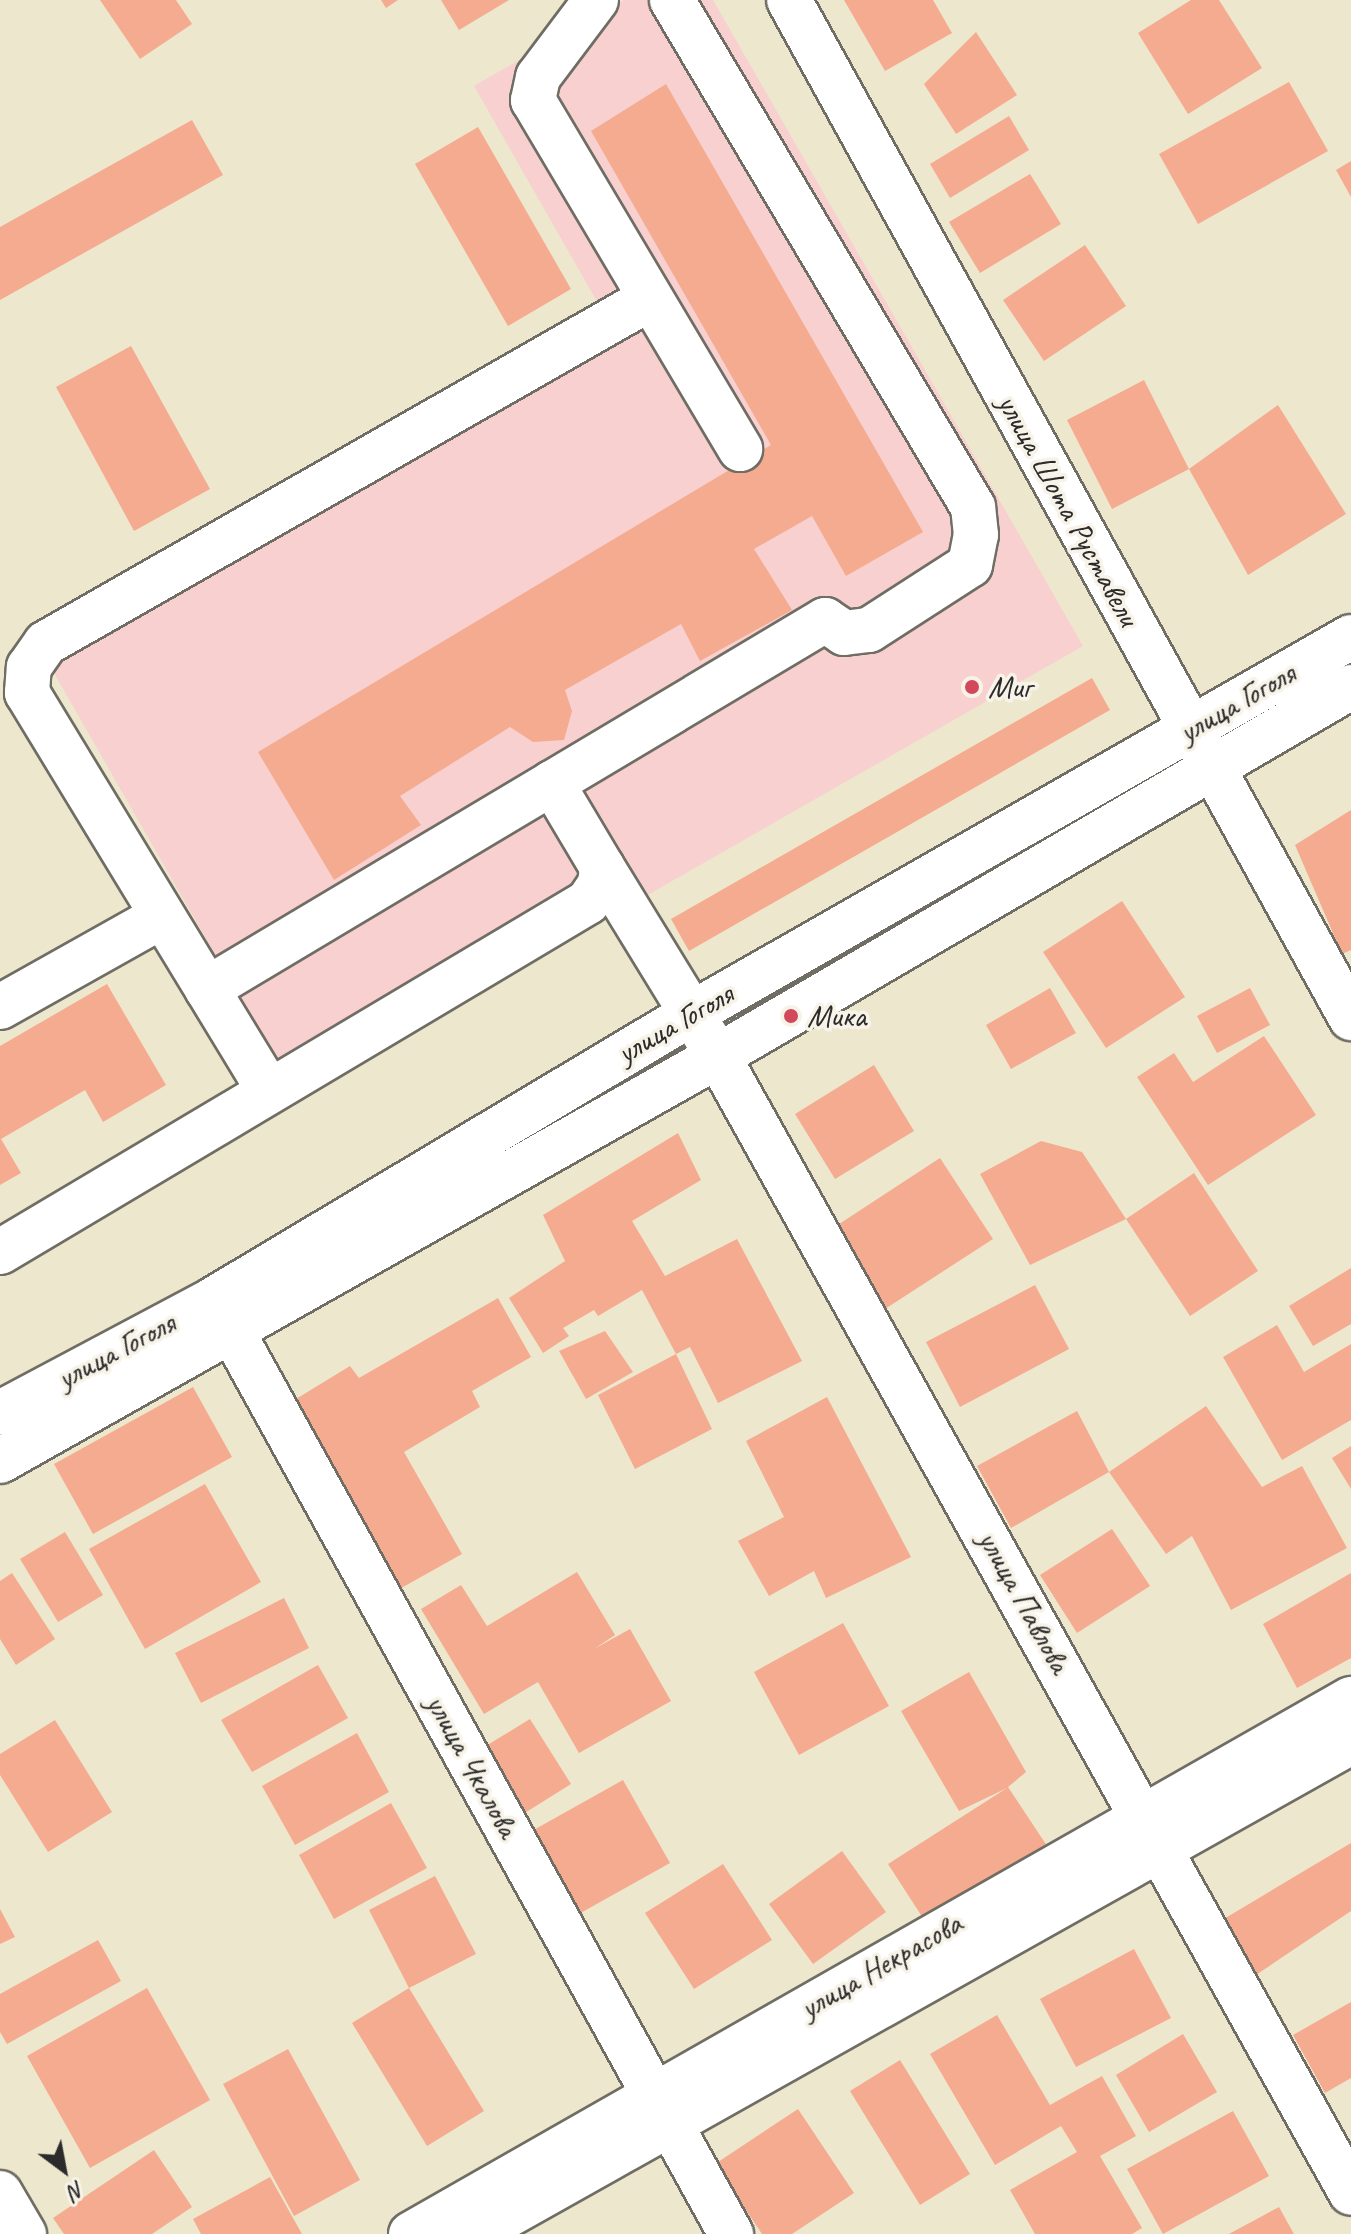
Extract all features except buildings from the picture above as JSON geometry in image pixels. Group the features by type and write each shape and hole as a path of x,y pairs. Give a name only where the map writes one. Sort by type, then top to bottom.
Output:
{"street":[{"path":"596,0 544,68 533,100 740,449"},
{"path":"207,989 825,620 844,633 869,630 970,565 976,535 973,507 672,0"},
{"name":"улица Шота Руставели","path":"789,0 1210,770 1351,1018"},
{"path":"268,1089 27,693 29,667 46,643 649,299"},
{"name":"улица Гоголя","path":"0,1461 691,1014 1351,637"},
{"name":"улица Гоголя","path":"0,1413 223,1314 718,1056 1351,687"},
{"name":"улица Павлова","path":"552,783 718,1056 1152,1830 1351,2193"},
{"path":"0,1252 268,1089 588,902 600,884 602,867"},
{"path":"0,1007 162,916"},
{"name":"улица Чкалова","path":"223,1314 731,2234"},
{"name":"улица Некрасова","path":"474,2234 662,2111 1152,1830 1351,1699"},
{"name":"улица Некрасова","path":"1152,1830 1351,1742"},
{"name":"улица Некрасова","path":"411,2234 662,2111"},
{"path":"0,2193 24,2234"}],"shaded area":[{"path":"624,0 713,0 1083,646 296,1096 34,638 603,312 474,86"}],"place":[{"name":"Миг","path":"972,687"},
{"name":"Мика","path":"791,1016"}]}
